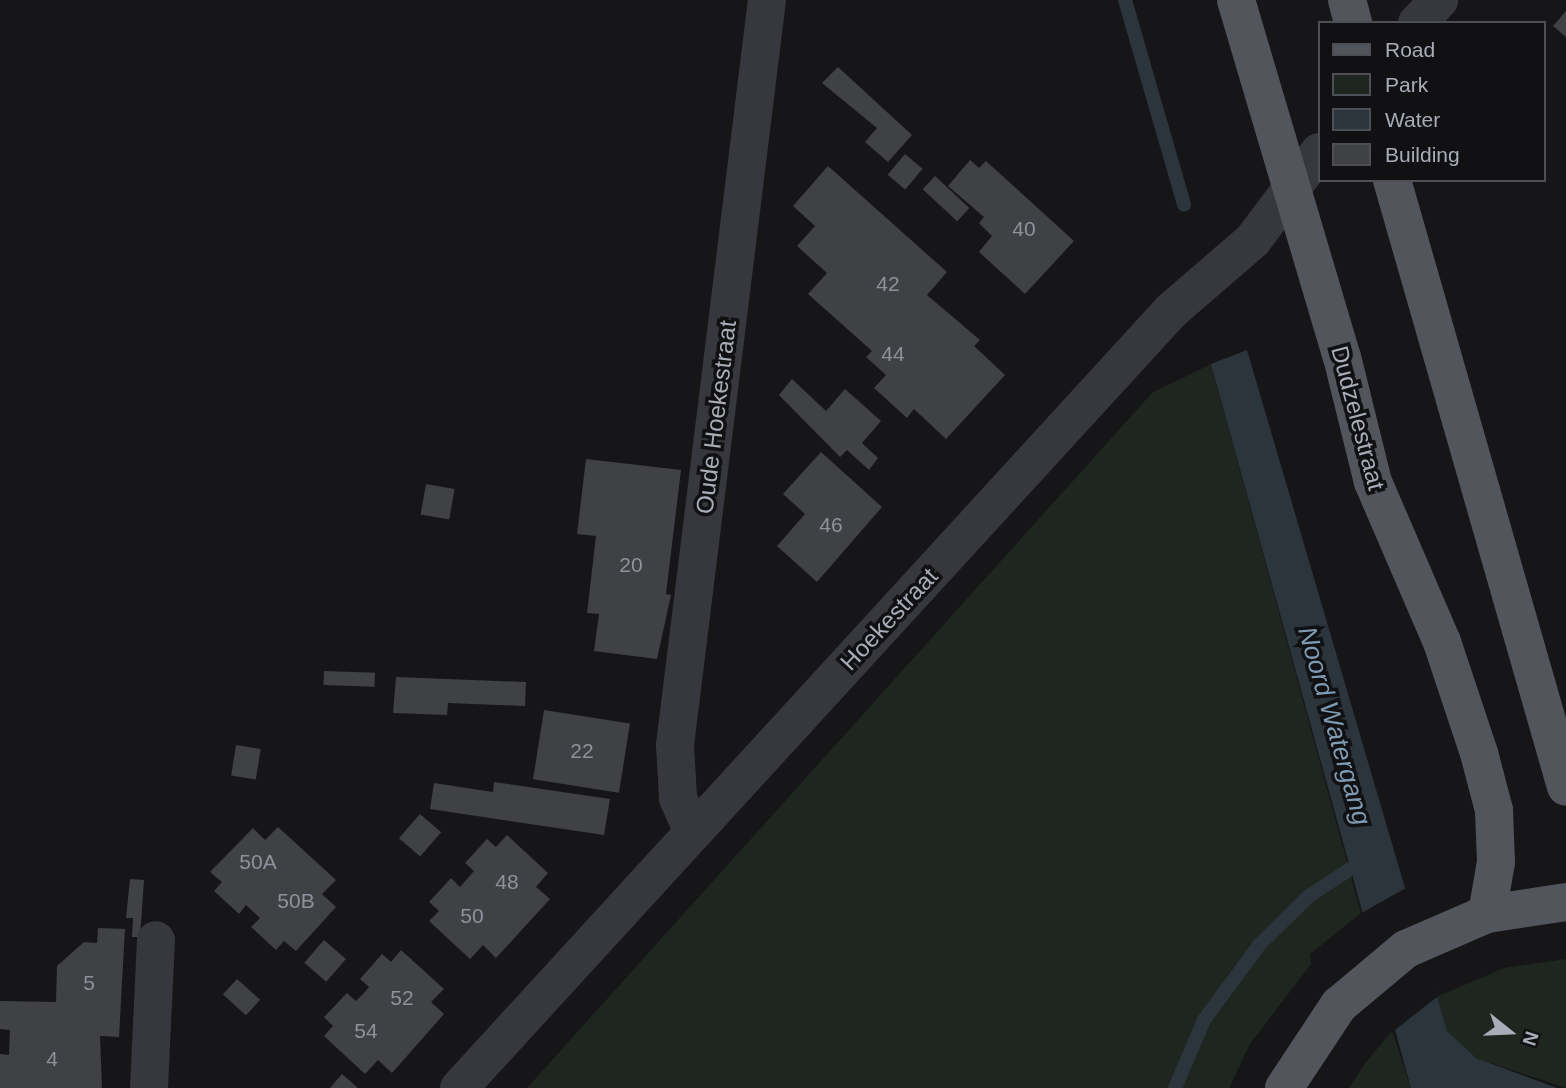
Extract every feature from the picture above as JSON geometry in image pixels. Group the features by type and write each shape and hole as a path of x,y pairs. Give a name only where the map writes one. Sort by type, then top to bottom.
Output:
{"main road":[{"name":"Dudzelestraat","path":"1236,0 1373,482 1442,642 1479,753 1494,810 1496,862 1487,914"},
{"path":"1347,0 1352,21"},
{"path":"1393,182 1566,787"},
{"path":"1284,1088 1310,1042 1367,978 1438,932 1487,914 1566,902"}],"street":[{"name":"Oude Hoekestraat","path":"693,832 678,798 675,746 767,0"},
{"path":"1419,21 1439,0"},
{"name":"Hoekestraat","path":"459,1088 1172,310 1253,240 1318,153"},
{"path":"149,1088 156,940"}],"green space":[{"path":"1211,364 1361,913 1310,954 1311,964 1250,1044 1229,1088 527,1088 1152,393"},
{"path":"1566,959 1566,1088 1476,1058 1447,1032 1434,998 1504,968"},
{"path":"1392,1031 1411,1088 1349,1088 1366,1062"}],"water":[{"path":"1247,350 1447,1031 1476,1058 1557,1088 1411,1088 1211,364"}],"pier":[{"path":"1406,888 1437,997 1390,1034 1358,915"}],"building":[{"path":"1566,11 1566,37 1553,26"},
{"path":"838,67 912,135 888,162 865,142 877,128 822,83"},
{"path":"905,154 923,169 905,189 888,175"},
{"path":"970,160 979,168 986,161 1074,241 1025,294 979,252 992,236 979,223 984,217 948,186"},
{"path":"828,166 947,272 927,295 980,340 974,346 1005,375 946,439 914,409 907,418 874,388 886,375 866,357 872,351 808,294 827,273 797,246 815,226 793,206"},
{"path":"935,176 969,208 957,221 923,189"},
{"path":"792,379 826,411 845,389 881,421 862,443 878,458 869,470 847,450 840,457 779,395"},
{"path":"821,452 882,507 817,582 777,546 805,514 783,494"},
{"path":"586,459 681,470 666,594 671,595 657,659 594,651 599,614 587,613 596,536 577,534"},
{"path":"426,484 455,489 449,520 421,515"},
{"path":"324,671 375,673 374,687 324,685"},
{"path":"396,677 526,682 525,706 448,703 447,715 393,713"},
{"path":"544,710 630,724 619,793 533,779"},
{"path":"236,745 261,749 256,780 231,776"},
{"path":"494,782 610,799 604,835 430,809 434,783 493,792"},
{"path":"420,814 441,832 420,857 399,838"},
{"path":"278,827 336,880 322,894 336,907 296,951 284,941 276,950 251,927 260,918 246,905 239,914 214,891 222,882 210,872 253,828 265,840"},
{"path":"507,835 548,873 536,887 550,899 496,958 483,945 470,959 429,921 439,911 429,902 451,878 460,887 474,871 465,863 487,839 496,847"},
{"path":"130,879 144,880 140,937 132,937 133,918 126,918"},
{"path":"98,928 125,929 119,1037 100,1036 102,1088 0,1088 0,1054 9,1055 10,1030 0,1029 0,1001 56,1002 57,966 84,942 97,943"},
{"path":"324,940 346,959 326,982 304,963"},
{"path":"401,950 444,989 431,1002 444,1014 392,1073 378,1060 365,1074 324,1036 333,1026 324,1017 347,993 356,1001 364,993 369,987 360,979 382,954 391,962"},
{"path":"237,979 260,1000 246,1015 223,995"},
{"path":"342,1074 358,1088 330,1088"}],"waterway":[{"name":"Noord Watergang","path":"1125,0 1184,205"},
{"path":"1175,1088 1204,1020 1259,945 1309,896 1364,860"}]}
